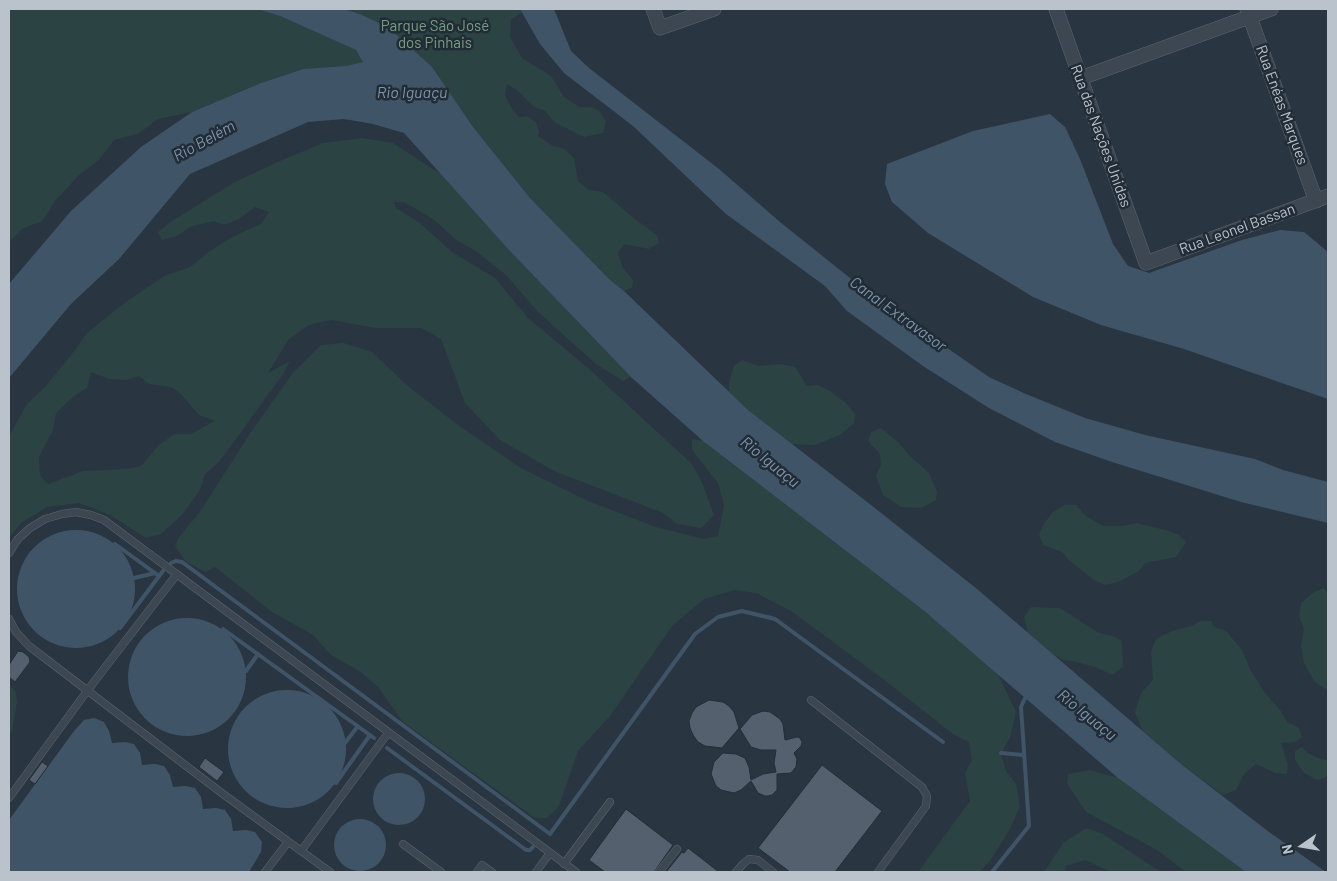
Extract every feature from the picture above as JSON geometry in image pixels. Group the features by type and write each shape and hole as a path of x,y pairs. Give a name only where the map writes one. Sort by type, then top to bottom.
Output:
{"street":[{"path":"653,9 660,28 714,9"},
{"name":"Rua das Nações Unidas","path":"1056,9 1146,263"},
{"path":"1081,78 1248,13 1271,9"},
{"name":"Rua Enéas Marques","path":"1248,13 1322,198"},
{"name":"Rua Leonel Bassan","path":"1146,263 1322,198"}],"lane":[{"path":"9,553 18,539 30,528 45,519 76,512 104,520 576,872"},
{"path":"9,798 176,574"},
{"path":"9,619 16,632 28,646 330,872"},
{"path":"811,700 922,788 927,796 926,806 878,872"},
{"path":"301,850 388,733"},
{"path":"564,864 610,802"},
{"path":"265,872 288,842"},
{"path":"403,844 441,872"},
{"path":"659,872 677,849"},
{"path":"536,872 550,853"},
{"path":"736,872 750,859 758,860 773,872"},
{"path":"477,872 482,865 492,872"}],"green space":[{"path":"9,9 257,9 280,16 356,50 364,62 346,66 303,69 261,83 192,112 158,119 138,134 114,140 99,160 79,175 56,200 42,221 22,229 9,242"},
{"name":"Parque São José dos Pinhais","path":"343,9 520,9 522,13 511,19 510,37 522,58 551,76 564,97 579,107 592,107 600,112 606,121 603,133 584,137 554,122 545,111 534,107 517,90 507,84 505,95 512,109 519,117 527,116 536,122 539,131 538,136 553,146 565,149 574,158 578,181 589,190 603,192 657,235 659,243 649,249 624,244 618,253 623,268 633,280 632,288 624,291 609,279 530,198 473,127 431,67 389,28"},
{"path":"362,138 393,143 442,175 508,249 631,377 623,381 596,364 538,312 506,275 477,252 455,239 433,219 404,202 394,202 396,208 420,223 452,252 495,278 528,318 588,368 691,463 701,480 714,515 701,528 677,524 663,513 554,471 500,440 465,403 441,339 421,328 376,328 331,320 309,325 289,339 268,373 290,361 284,373 219,462 205,474 200,490 182,515 161,534 146,538 108,514 79,503 47,507 21,523 9,538 9,436 27,404 45,387 87,333 123,304 164,276 190,267 230,238 261,224 269,212 255,207 239,219 224,225 214,221 190,227 177,236 162,240 158,232 169,223 233,183 323,143","holes":["91,372 109,379 127,380 139,376 149,384 171,387 181,394 199,415 215,421 191,434 174,434 159,445 141,466 126,469 83,471 48,484 40,475 39,457 53,430 56,413 74,396 87,388"]},
{"path":"344,343 372,352 408,386 458,425 521,468 588,501 656,527 704,539 718,536 724,505 718,483 692,450 692,439 703,441 923,610 998,674 1016,712 1011,735 1001,754 1006,771 1016,784 1020,806 1010,829 992,858 980,872 918,872 970,801 965,773 972,760 969,742 953,734 791,611 756,593 735,590 704,599 673,625 610,716 578,751 559,806 547,818 535,818 403,722 378,687 359,671 331,655 313,635 272,612 215,567 206,572 186,562 175,546 179,537 199,513 251,432 292,374 321,345"},
{"path":"742,360 758,366 781,364 795,367 807,386 818,385 846,403 855,414 854,423 840,435 815,445 791,444 748,410 729,392 729,382 734,366"},
{"path":"881,428 896,440 929,473 937,492 936,500 921,508 901,507 883,495 876,476 881,465 880,454 868,441 871,432"},
{"path":"1065,505 1076,505 1086,516 1103,526 1123,526 1137,523 1169,531 1179,535 1186,542 1176,557 1145,563 1139,571 1118,582 1105,585 1094,580 1070,561 1062,552 1043,545 1039,534 1045,522 1053,512"},
{"path":"1324,588 1328,593 1328,691 1314,681 1304,663 1301,646 1304,629 1299,616 1301,603 1314,592"},
{"path":"1031,607 1060,608 1099,633 1113,636 1122,641 1123,667 1112,675 1098,668 1063,660 1051,653 1028,633 1024,617"},
{"path":"1200,621 1211,621 1214,627 1226,631 1242,650 1251,671 1265,693 1281,711 1287,722 1299,728 1302,737 1295,742 1281,743 1288,765 1287,774 1275,773 1256,764 1244,774 1236,790 1223,795 1181,764 1142,730 1135,712 1141,693 1153,680 1151,652 1156,639 1172,631 1192,626"},
{"path":"9,685 15,690 17,702 12,731 9,734"},
{"path":"1302,747 1308,753 1320,759 1328,760 1327,777 1317,780 1304,773 1295,760 1295,751"},
{"path":"1090,770 1118,778 1246,872 1186,872 1157,850 1086,812 1067,784 1068,774"},
{"path":"1086,828 1103,834 1161,872 1111,872 1085,860 1066,866 1064,872 1044,872 1063,843"}],"water":[{"name":"Rio Iguaçu","path":"257,9 343,9 360,14 389,28 432,67 473,127 530,198 609,279 624,291 748,410 977,589 1181,764 1269,832 1326,872 1246,872 1118,778 923,610 703,441 631,377 508,249 404,133 373,124 344,119 308,122 190,174 119,259 71,304 9,378 9,284 71,211 141,147 192,112 261,83 303,69 346,66 363,62 356,50 280,16"},
{"name":"Canal Extravasor","path":"520,9 554,9 571,51 589,68 719,169 780,222 875,298 989,377 1085,418 1145,435 1255,459 1283,470 1328,482 1328,523 1241,502 1112,462 1055,442 989,408 923,366 847,311 825,286 726,214 633,126 564,73 540,44"},
{"path":"1050,114 1065,127 1080,159 1113,244 1128,266 1149,273 1242,240 1280,230 1304,232 1328,252 1328,399 1184,349 1101,325 1033,297 928,233 892,202 885,184 887,164 973,131"},
{"path":"76,530 99,534 118,547 131,566 135,589 131,612 118,631 99,644 76,648 53,644 34,631 21,612 17,589 21,566 34,547 53,534"},
{"path":"187,618 210,622 229,635 242,654 246,677 242,700 229,719 210,732 187,736 164,732 145,719 132,700 128,677 132,654 145,635 164,622"},
{"path":"287,690 310,694 329,707 342,726 346,749 342,772 329,791 310,804 287,808 264,804 245,791 232,772 228,749 232,726 245,707 264,694"},
{"path":"94,718 104,722 112,743 125,742 134,744 140,753 142,765 155,764 164,766 170,775 173,787 186,786 195,788 201,797 203,809 216,808 225,810 231,819 233,831 246,830 255,832 262,842 261,852 249,872 9,872 9,820 74,731 84,720"},
{"path":"399,773 413,777 421,785 425,799 421,813 413,821 399,825 385,821 377,813 373,799 377,785 385,777"},
{"path":"355,819 365,819 374,823 382,831 386,845 382,859 374,867 365,871 355,871 346,867 338,859 334,850 334,840 338,831 346,823"}],"building":[{"path":"18,651 23,652 29,657 30,662 15,682 9,677 9,665"},
{"path":"709,700 723,702 729,706 734,712 739,728 722,748 705,746 698,742 690,728 689,721 696,707"},
{"path":"763,711 770,712 780,719 783,724 785,740 800,738 801,746 794,753 797,759 796,767 791,773 777,774 777,790 772,795 765,796 758,793 751,781 741,790 734,793 721,790 716,786 711,774 714,762 723,753 736,754 745,758 751,780 763,774 776,772 774,763 776,750 761,750 751,747 740,729 752,715"},
{"path":"205,758 224,772 217,781 199,767"},
{"path":"42,762 48,766 35,784 29,780"},
{"path":"822,765 882,811 835,872 790,872 758,848"},
{"path":"626,809 673,845 654,872 605,872 589,860"},
{"path":"688,848 719,872 666,872 682,852 684,853"}],"waterway":[{"path":"115,544 159,576"},
{"path":"171,563 176,561 182,562 550,834 695,634 718,617 742,611 775,619 943,742"},
{"path":"120,628 163,571"},
{"path":"134,578 155,573"},
{"path":"223,629 374,738"},
{"path":"246,671 258,654"},
{"path":"992,872 1029,826 1021,707 1027,694"},
{"path":"345,743 358,726"},
{"path":"336,783 370,735"},
{"path":"387,748 526,850 530,850 533,847"},
{"path":"1001,753 1023,755"}],"water label":[{"name":"Rio Belém","path":"204,141"}]}
